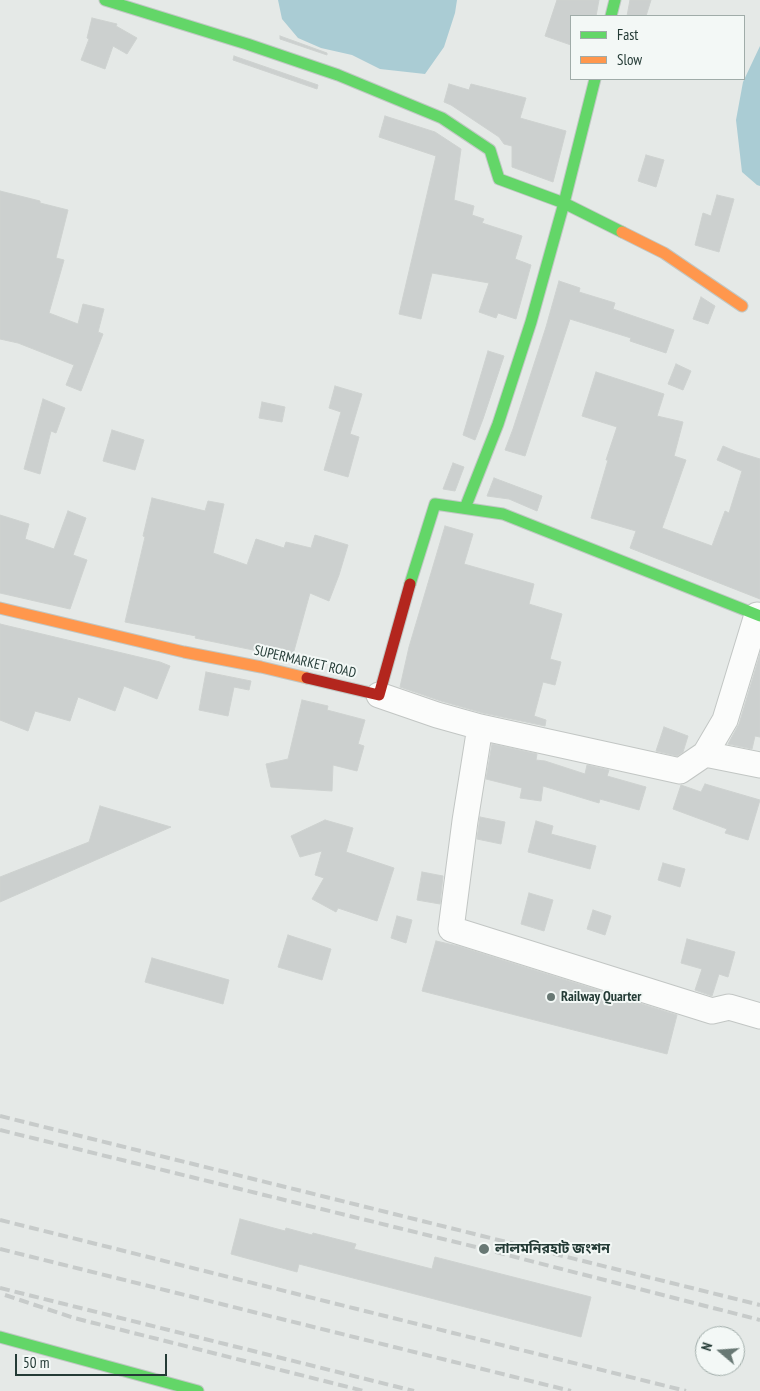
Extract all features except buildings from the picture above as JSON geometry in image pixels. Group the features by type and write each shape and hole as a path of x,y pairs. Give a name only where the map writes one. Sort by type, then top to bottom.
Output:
{"street":[{"path":"105,0 247,44 329,72 442,118 490,150 499,179 564,203 664,253 742,306"},
{"path":"611,15 615,0"},
{"path":"465,508 498,424 531,322 564,203 595,80"},
{"path":"435,504 503,514 758,616 725,720 705,754 680,771 480,727 437,715 379,695 435,504"},
{"name":"SUPERMARKET ROAD","path":"0,608 184,652 261,667 379,695"},
{"path":"480,727 451,928 712,1011 729,1007 760,1016"},
{"path":"705,754 760,765"},
{"path":"0,1337 198,1391"}],"water":[{"path":"278,0 457,0 455,13 444,47 425,74 380,69 352,55 321,48 298,38 282,19"},
{"path":"760,46 760,186 742,172 736,120 745,78"}],"railway":[{"path":"0,1116 760,1305"},
{"path":"0,1130 484,1249 760,1320"},
{"path":"0,1220 686,1391"},
{"path":"0,1249 571,1391"},
{"path":"0,1288 414,1391"},
{"path":"5,1295 74,1318 364,1391"}],"traffic: fast":[{"path":"105,0 247,44 338,75 442,118 490,150 499,179 564,203 622,232"},
{"path":"611,15 615,0"},
{"path":"465,508 498,424 531,322 564,203 595,80"},
{"path":"410,584 435,504 503,514 760,616"},
{"path":"0,1337 198,1391"}],"traffic: slow":[{"path":"622,232 664,253 742,306"},
{"path":"0,608 184,652 307,678"}],"traffic: jam":[{"path":"307,678 379,695 410,584"}],"place":[{"name":"Railway Quarter","path":"551,997"},
{"name":"লালমনিরহাট জংশন","path":"484,1249"}]}
